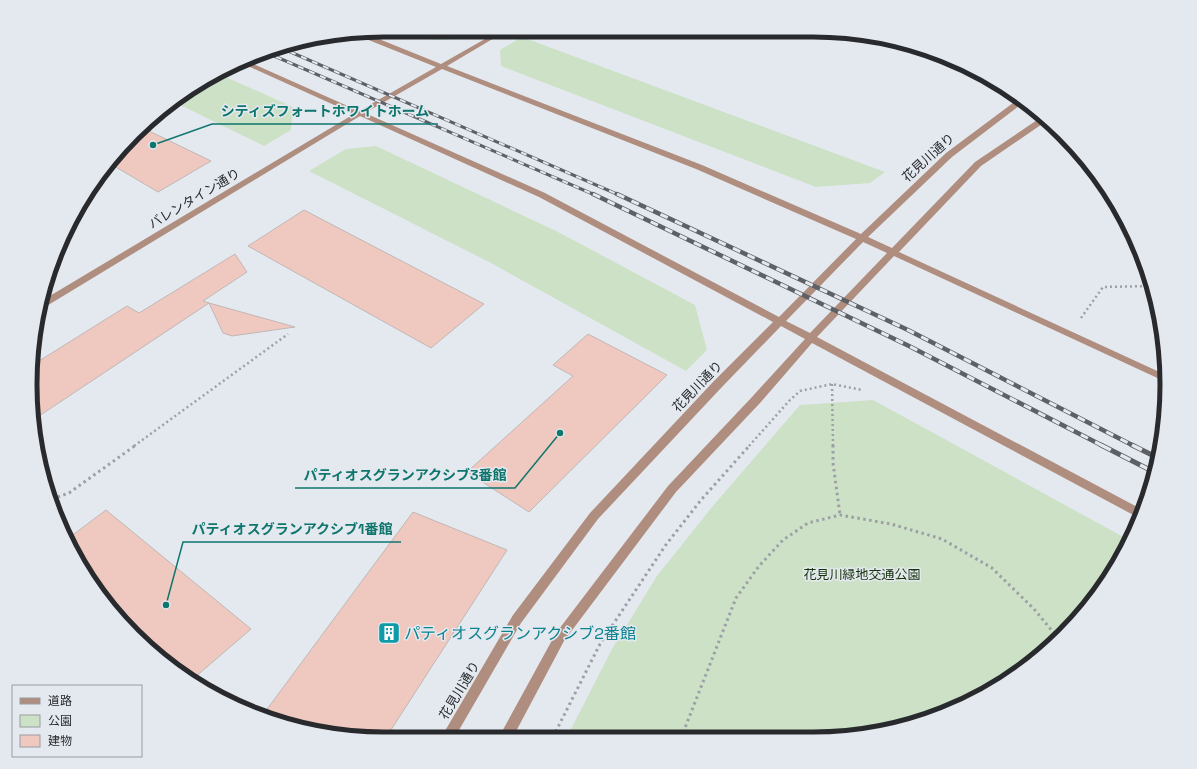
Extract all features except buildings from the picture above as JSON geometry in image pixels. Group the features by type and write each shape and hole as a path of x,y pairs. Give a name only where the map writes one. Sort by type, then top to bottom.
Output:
{"street":[{"name":"バレンタイン通り","path":"47,302 360,113 492,37"},
{"path":"369,38 699,168 863,237 1160,376"},
{"path":"249,64 542,195 1136,511"},
{"name":"花見川通り","path":"450,732 517,619 594,516 779,321 863,237 949,155 1017,104"},
{"path":"509,732 560,637 672,489 756,400 810,339 978,164 1040,122"}],"path":[{"path":"1079,321 1103,287 1146,286"},
{"path":"56,498 69,493 288,334"},
{"path":"556,732 600,644 665,546 701,500 790,400 800,391 832,384 865,391"},
{"path":"832,384 833,463 840,515"},
{"path":"683,732 736,598 759,566 784,540 808,523 840,515 891,524 942,539 992,568 1034,609 1054,634"}],"green space":[{"path":"424,37 461,37 457,39 432,40"},
{"path":"522,37 885,172 870,183 816,187 501,66 500,50"},
{"path":"225,77 293,107 291,130 264,146 179,105"},
{"path":"376,146 560,233 695,305 707,350 686,371 491,263 309,171 346,149"},
{"name":"花見川緑地交通公園","path":"873,400 1124,537 1101,578 1088,596 1074,614 1042,646 1006,673 986,685 945,706 924,714 880,725 835,731 570,732 612,649 657,576 712,507 800,405"}],"railway":[{"path":"288,51 619,195"},
{"path":"272,55 595,195"},
{"path":"593,194 909,346 1103,446"},
{"path":"617,194 908,330 1134,446"},
{"path":"1101,445 1149,469"},
{"path":"1134,446 1152,455"}],"place":[{"name":"シティズフォートホワイトホーム","path":"153,145"},
{"name":"パティオスグランアクシブ3番館","path":"560,433"},
{"name":"パティオスグランアクシブ1番館","path":"166,605"},
{"name":"パティオスグランアクシブ2番館","path":"389,633"}]}
